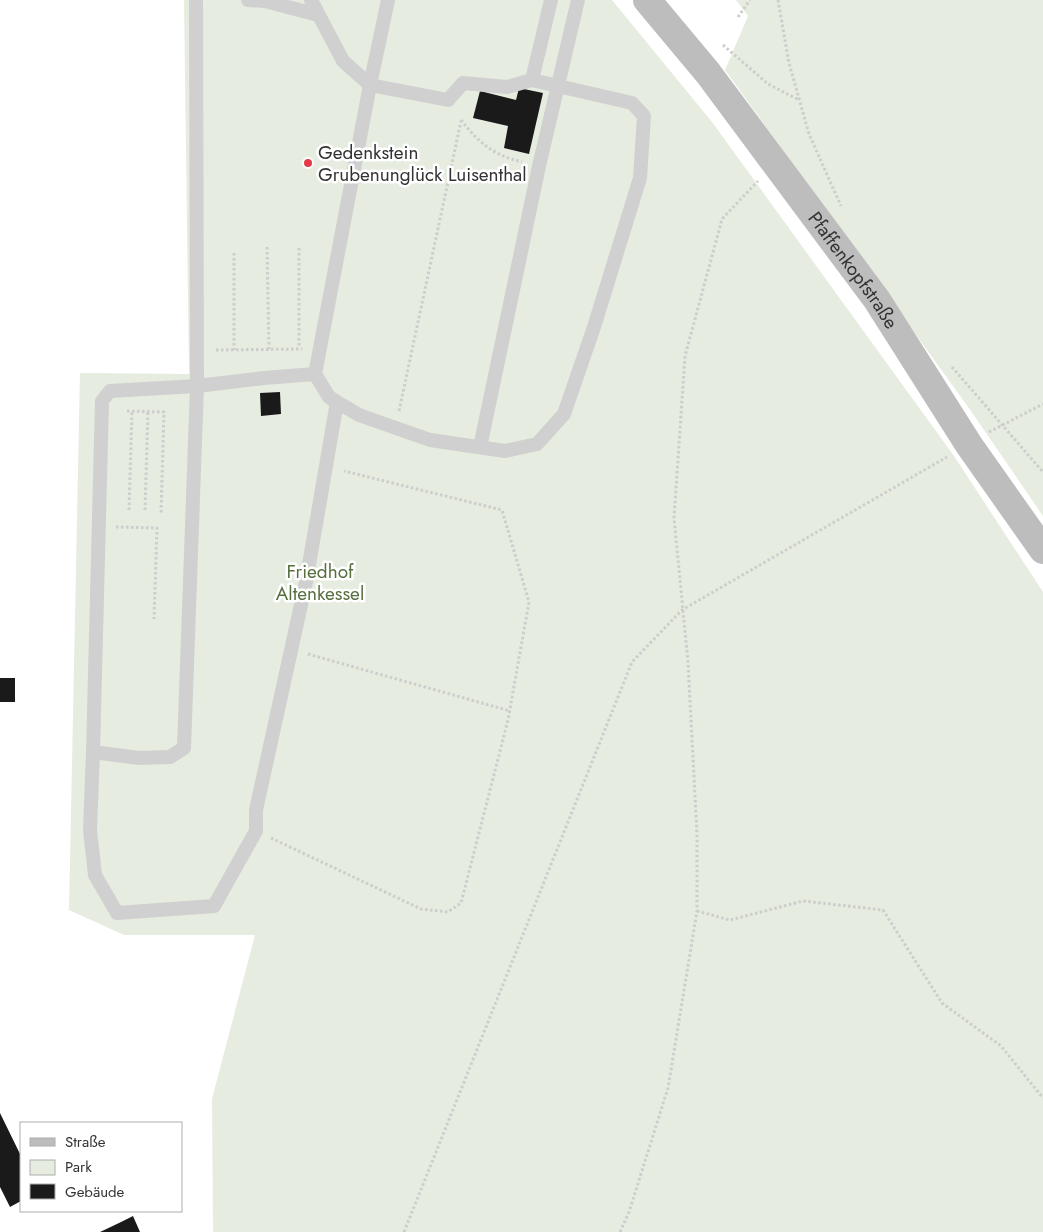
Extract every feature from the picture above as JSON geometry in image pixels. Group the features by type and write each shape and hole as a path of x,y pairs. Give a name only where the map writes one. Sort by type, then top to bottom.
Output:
{"street":[{"name":"Pfaffenkopfstraße","path":"647,0 708,73 877,300 969,445 1043,550"}],"lane":[{"path":"93,752 138,758 170,757 184,748 197,386 196,0"},
{"path":"248,0 264,1 318,15"},
{"path":"311,0 343,61 370,85 448,100 463,83 508,87 532,80 632,104 644,116 640,178 594,327 564,414 537,444 505,451 430,440 359,415 329,397 315,374 370,85 388,0"},
{"path":"532,80 551,0"},
{"path":"480,447 539,166 578,0"},
{"path":"315,374 197,386 110,391 102,401 90,830 95,874 117,913 214,906 256,831 256,810 306,582 337,402"}],"path":[{"path":"738,17 750,0"},
{"path":"778,0 789,63 809,134 844,214"},
{"path":"723,45 768,84 799,100"},
{"path":"448,100 461,121 483,146 510,159 539,166"},
{"path":"396,428 461,121"},
{"path":"620,1232 630,1212 668,1088 697,911 698,834 688,662 674,518 685,356 722,219 776,162"},
{"path":"267,248 269,349"},
{"path":"299,248 299,349"},
{"path":"234,253 234,350"},
{"path":"196,351 320,348"},
{"path":"949,363 1001,426 1043,472"},
{"path":"1001,426 1043,404"},
{"path":"102,411 164,412 161,513"},
{"path":"129,510 132,411"},
{"path":"145,510 148,411"},
{"path":"404,1232 632,662 682,610 969,445"},
{"path":"256,831 421,909 448,912 461,903 510,711 529,602 502,510 326,467"},
{"path":"98,527 157,528 154,619"},
{"path":"291,650 510,711"},
{"path":"697,911 730,920 803,901 883,910 942,1003 1001,1046 1043,1098"}],"green space":[{"name":"Friedhof Altenkessel","path":"184,0 612,0 712,122 954,456 1043,592 1043,1232 213,1232 212,1099 255,935 124,935 69,910 80,373 189,374"},
{"path":"736,0 1043,0 1043,516 971,411 725,70 748,16"}],"building":[{"path":"519,88 543,93 529,154 504,148 508,126 473,118 480,91 516,100"},
{"path":"280,392 281,414 261,416 260,393"},
{"path":"0,678 15,678 15,702 0,702"},
{"path":"0,1113 20,1154 20,1202 10,1207 0,1187"},
{"path":"133,1216 140,1232 100,1232 119,1223"}],"place":[{"name":"Gedenkstein Grubenunglück Luisenthal","path":"308,163"}]}
